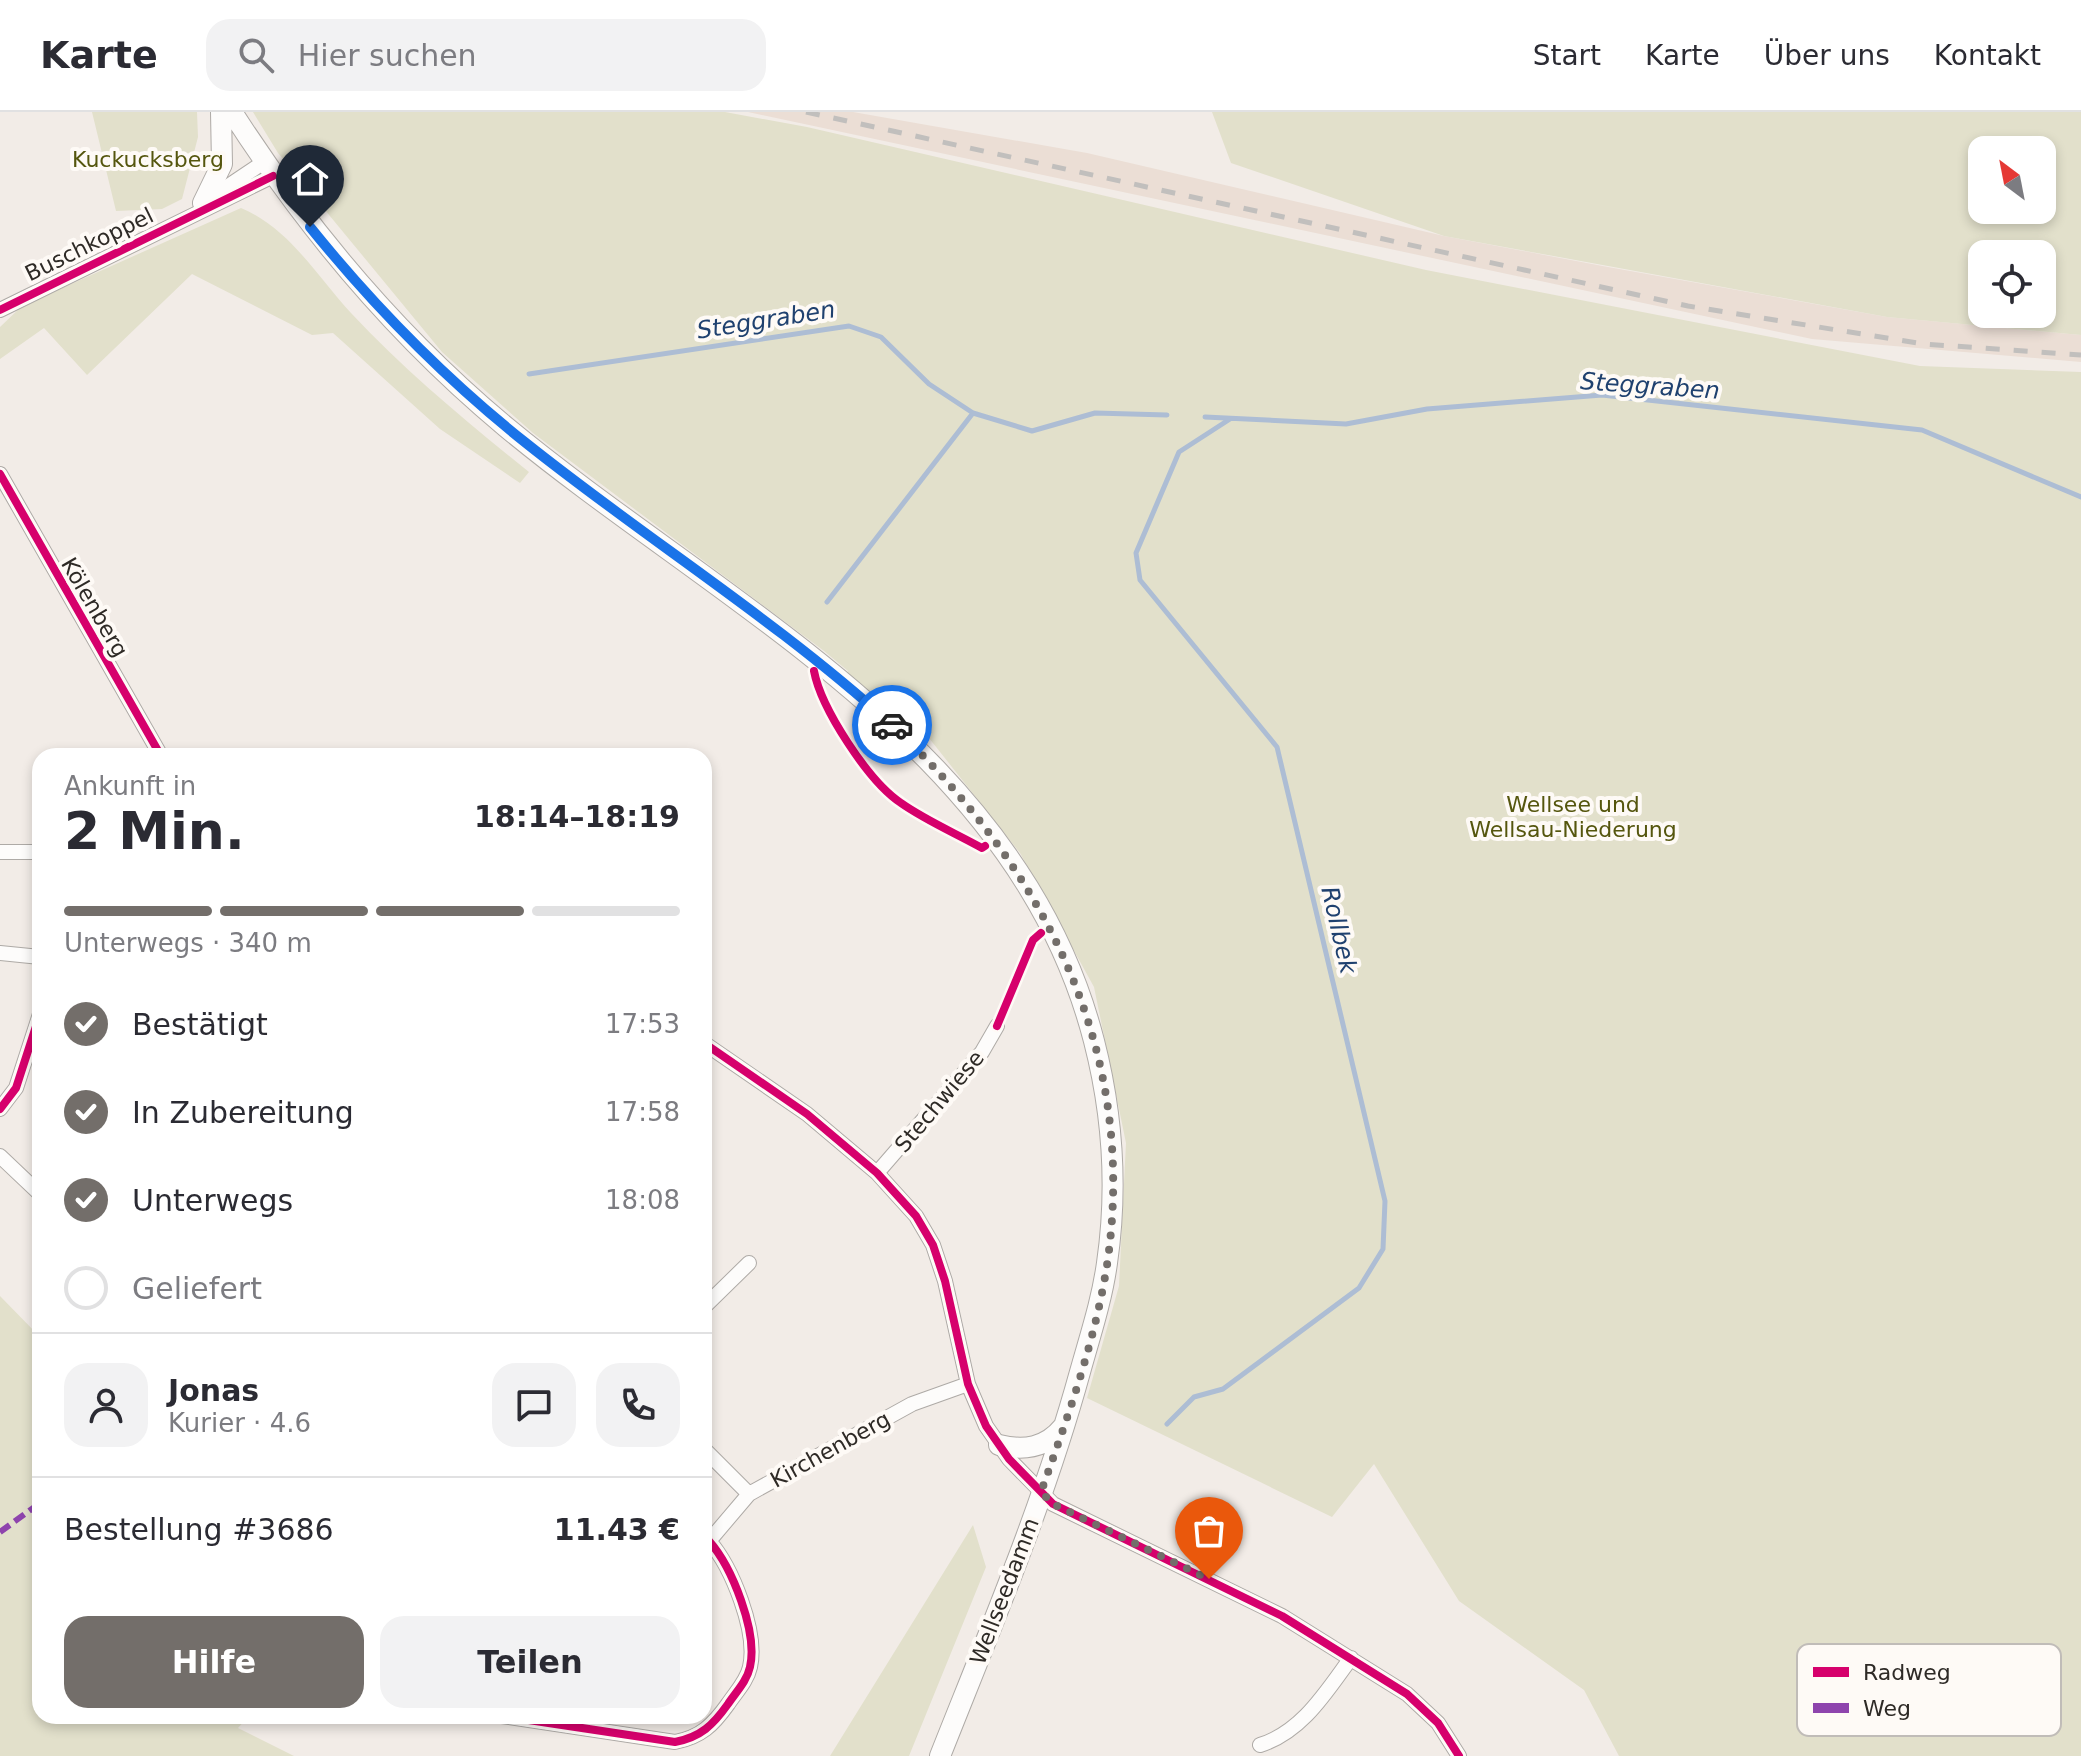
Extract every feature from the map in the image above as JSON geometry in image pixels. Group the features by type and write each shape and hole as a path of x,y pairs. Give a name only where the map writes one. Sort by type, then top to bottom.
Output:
{"main road":[{"path":"199,208 222,164 221,112"},
{"name":"Wellseedamm","path":"232,112 325,245 500,422 761,617 857,695 933,766 987,828 1022,876 1056,937 1077,986 1100,1064 1112,1140 1113,1196 1107,1263 1065,1424 940,1756"},
{"path":"999,1445 1031,1448 1048,1441 1065,1424"}],"street":[{"name":"Buschkoppel","path":"0,310 269,169"},
{"name":"Kölenberg","path":"0,474 156,748"},
{"path":"0,852 32,852"},
{"path":"0,953 32,956"},
{"name":"Stechwiese","path":"877,1173 982,1052 997,1026"},
{"path":"0,1109 16,1088 32,1039"},
{"path":"712,1049 807,1114 877,1173 916,1216 933,1245 945,1281 968,1384 986,1426 999,1445 1053,1504 1282,1616 1351,1658 1407,1694 1438,1723 1459,1756"},
{"path":"0,1156 32,1186"},
{"path":"712,1299 749,1263"},
{"name":"Kirchenberg","path":"712,1538 749,1494 912,1404 968,1384"},
{"path":"712,1457 749,1494"},
{"name":"Kirchenberg","path":"576,1724 675,1742 690,1739 714,1724 747,1677 752,1650 751,1633 724,1558 712,1548"},
{"path":"1260,1745 1276,1740 1304,1718 1351,1658"}],"shaded area":[{"path":"748,112 853,112 1087,153 1444,236 1608,267 1887,317 1968,325 1968,328 2081,335 2081,362 1812,339"}],"green space":[{"name":"Kuckucksberg","path":"92,112 197,112 198,137 182,199 162,209 116,211"},
{"name":"Wellsee und Wellsau-Niederung","path":"253,112 725,112 807,127 1426,270 1920,366 2081,372 2081,1756 1619,1756 1584,1690 1459,1601 1374,1464 1332,1517 1087,1398 1119,1286 1126,1143 1094,987 1020,853 929,738 920,740 895,716 845,679 848,671 824,651 533,433 442,352 278,153"},
{"path":"1212,112 2081,112 2081,335 2006,328 2056,328 2056,240 1968,240 1968,325 1887,317 1444,236 1231,163"},
{"path":"241,208 288,240 351,313 393,355 529,472 520,483 440,429 333,333 312,335 192,274 87,375 44,328 0,359 0,327 22,306"},
{"path":"0,1296 32,1329 32,1724 242,1724 238,1728 294,1756 0,1756"},
{"path":"973,1525 986,1567 909,1756 830,1756"}],"waterway":[{"name":"Steggraben","path":"529,374 849,326 881,337 929,384 973,413 1032,431 1095,413 1167,415"},
{"name":"Steggraben","path":"1205,417 1346,424 1427,409 1602,395 1922,430 2081,497"},
{"path":"827,602 973,413"},
{"name":"Rollbek","path":"1167,1424 1194,1397 1223,1389 1359,1288 1383,1249 1385,1201 1277,747 1140,580 1136,553 1179,452 1230,419"}],"railway":[{"path":"806,112 1688,306 1924,344 2081,355"}],"marked path":[{"path":"0,1532 32,1509"}],"cycle path":[{"path":"0,310 273,176"},
{"path":"0,474 156,748"},
{"path":"814,671 826,704 848,743 888,793 930,821 982,848 985,846"},
{"path":"997,1026 1033,940 1041,933"},
{"path":"0,1109 16,1088 32,1039"},
{"path":"712,1049 807,1114 877,1173 916,1216 933,1245 945,1281 968,1384 986,1426 1009,1459 1053,1504 1282,1616 1407,1694 1438,1723 1459,1756"},
{"path":"712,1545 741,1601 747,1619 751,1653 749,1672 744,1682 712,1723"},
{"path":"555,1724 675,1742 692,1737 711,1724"}],"way so far":[{"path":"892,725 959,795 1022,876 1061,948 1077,986 1100,1064 1110,1116 1114,1171 1107,1263 1065,1424 1041,1492 1053,1504 1209,1579"}],"route":[{"path":"310,227 373,297 500,422 761,617 892,725"}]}
